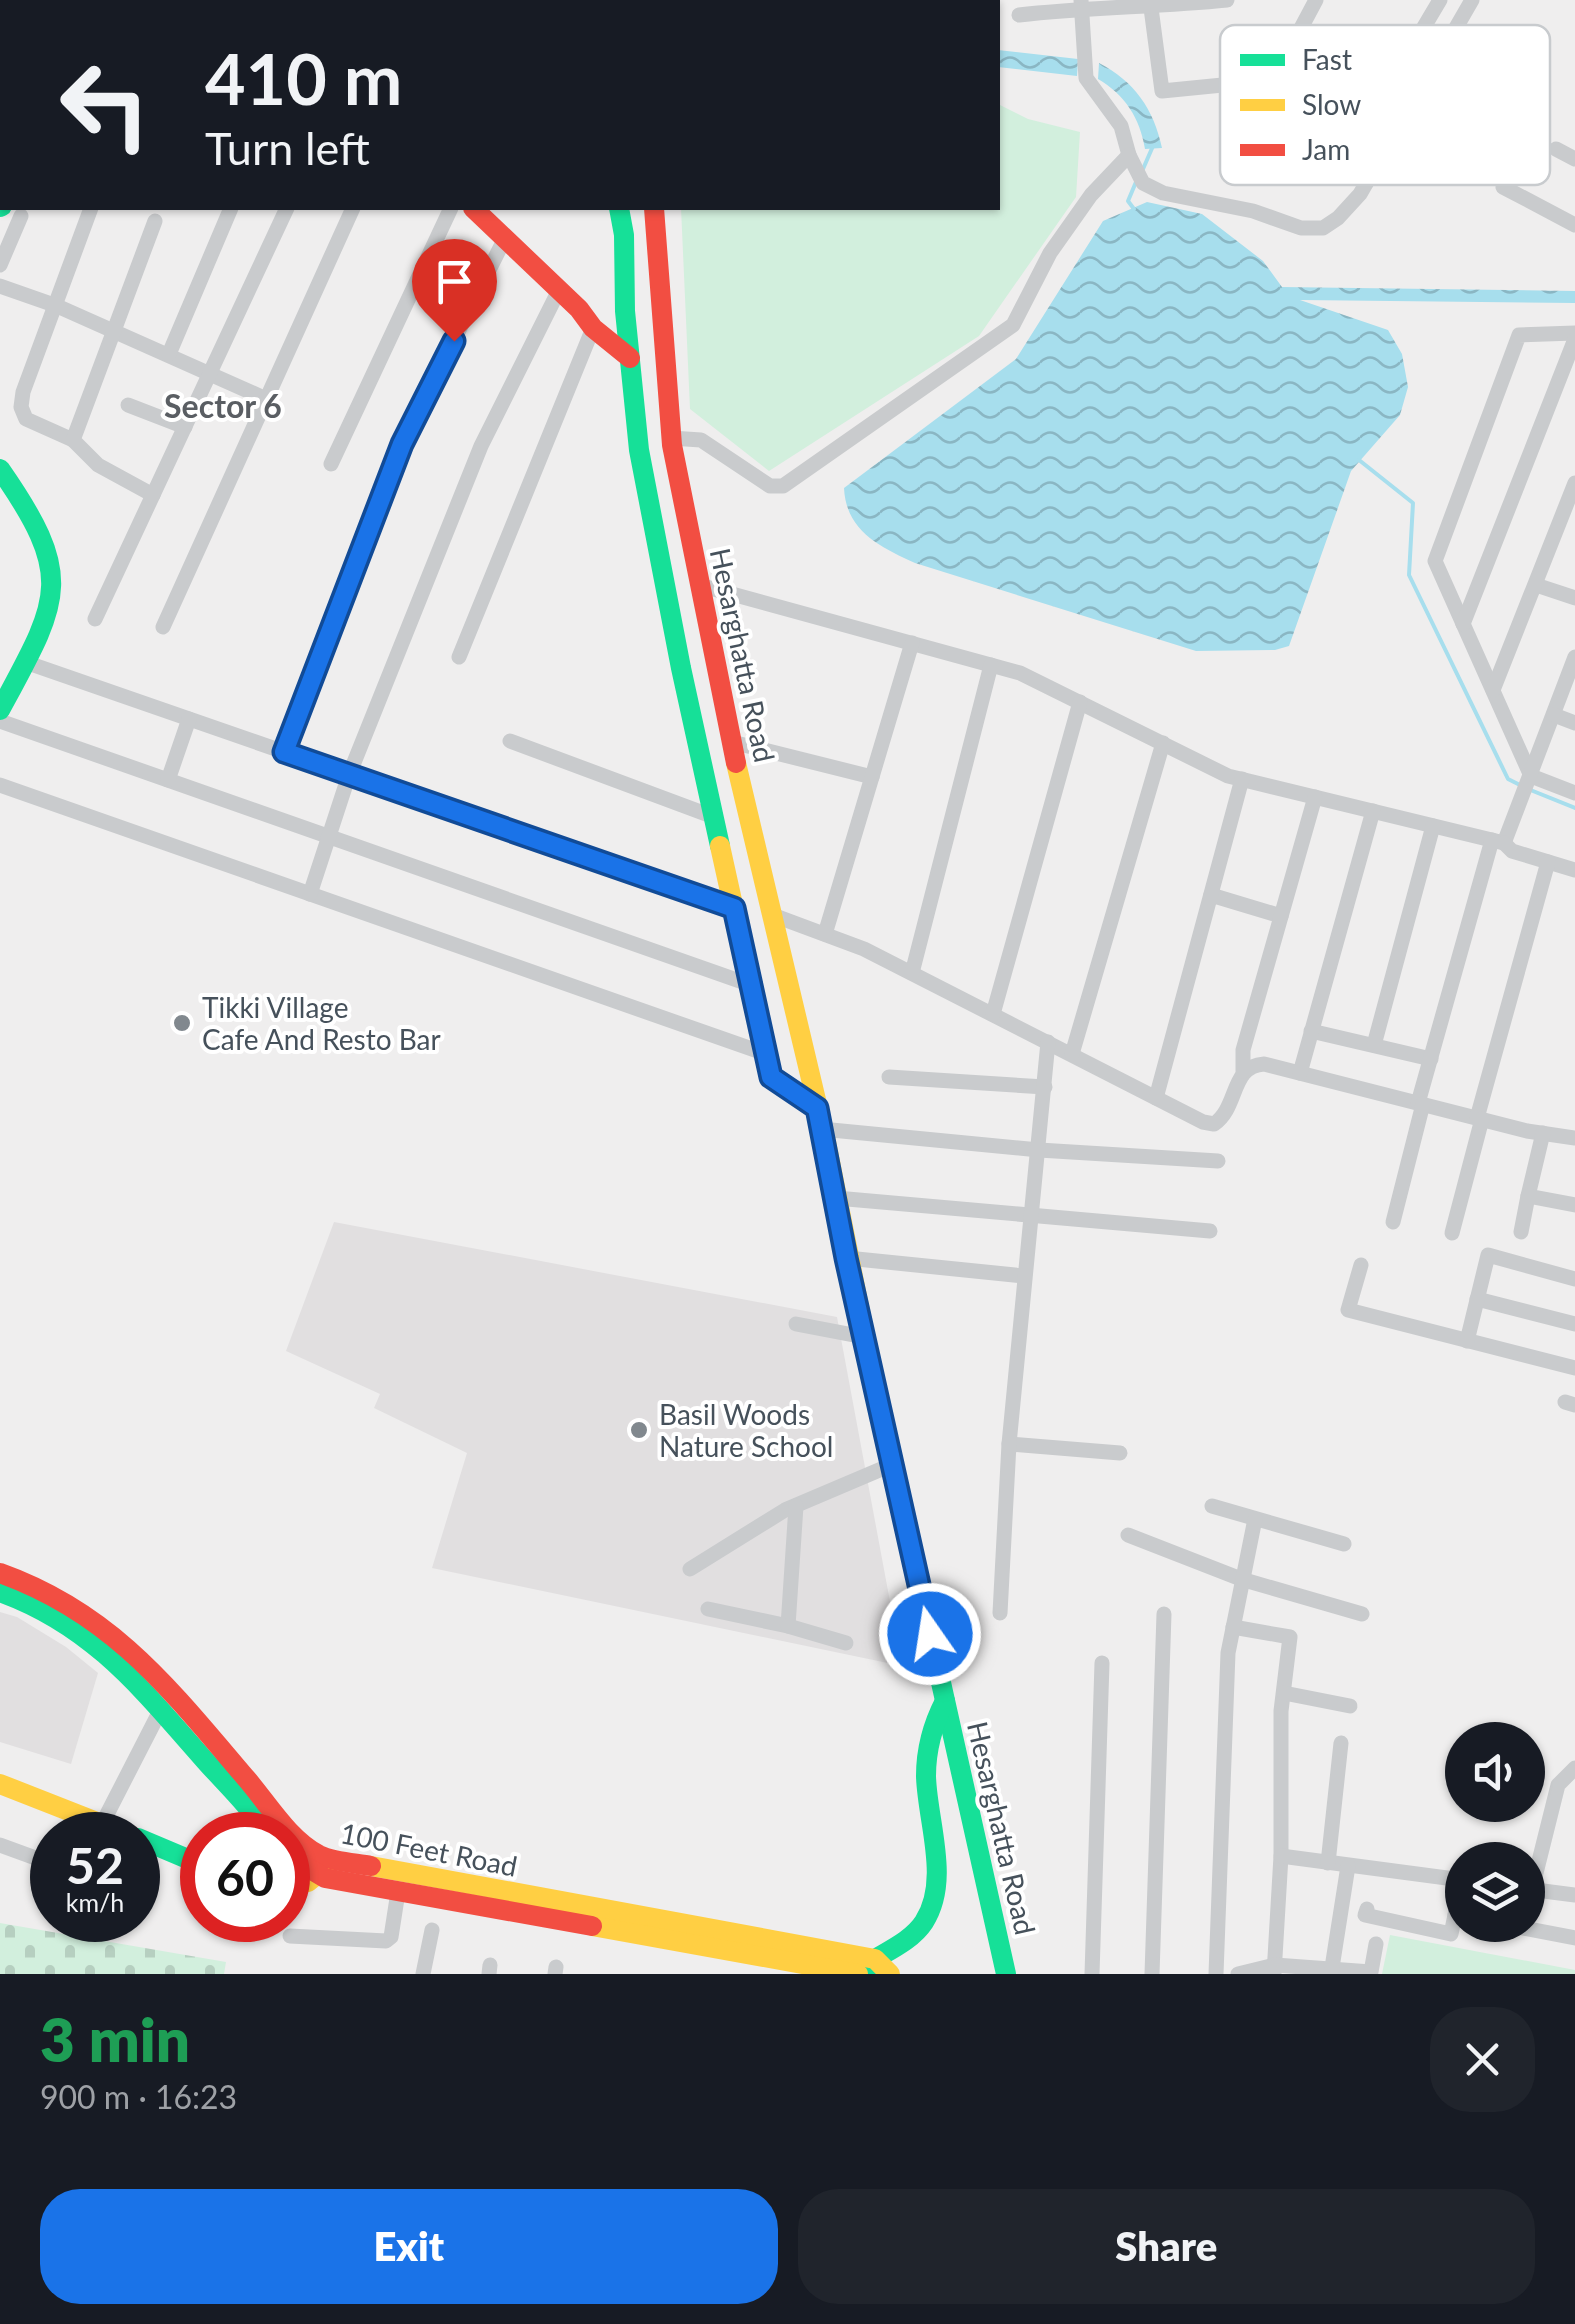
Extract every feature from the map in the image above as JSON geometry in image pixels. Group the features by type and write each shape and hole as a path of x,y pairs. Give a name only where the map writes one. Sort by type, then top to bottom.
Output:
{"main road":[{"path":"475,210 593,328 630,358"},
{"path":"619,210 638,450 771,1077 819,1118"},
{"name":"Hesarghatta Road","path":"654,210 671,438 699,584 1006,1974"},
{"path":"0,469 41,530 52,570 50,615 0,710"},
{"name":"100 Feet Road","path":"0,1572 31,1581 90,1618 148,1666 325,1868 883,1971"},
{"path":"0,1592 23,1598 80,1633 134,1679 249,1812"},
{"path":"883,1971 924,1923 931,1908 934,1874 926,1774 933,1721 945,1701"},
{"path":"0,1784 63,1812"},
{"name":"100 Feet Road","path":"310,1863 398,1892 858,1974"},
{"path":"310,1877 325,1868"}],"street":[{"path":"1019,15 1081,4 1152,8 1227,0"},
{"path":"1303,25 1316,0"},
{"path":"1425,25 1440,0"},
{"path":"1458,25 1472,0"},
{"path":"1081,4 1086,78 1121,126 1129,155 1144,183 1163,193 1253,212 1301,228 1323,228 1338,218 1365,185"},
{"path":"1152,8 1162,91 1220,85"},
{"path":"1556,149 1575,159"},
{"path":"671,438 700,440 770,486 783,486 1013,325 1050,253 1091,195 1129,155"},
{"path":"1503,187 1575,225"},
{"path":"0,265 8,210"},
{"path":"90,210 23,392 21,407 26,419 73,440 98,465 153,495"},
{"path":"169,354 230,210"},
{"path":"96,619 287,210"},
{"path":"163,627 264,398 353,210"},
{"path":"331,464 450,210"},
{"path":"73,440 156,222"},
{"path":"284,752 402,444 505,238"},
{"path":"0,286 115,331 264,398"},
{"path":"310,894 348,775 481,446 559,290"},
{"path":"459,657 593,328"},
{"path":"1463,624 1575,336 1519,334 1435,561 1492,690 1531,776 1575,793"},
{"path":"128,405 185,427"},
{"path":"1492,690 1575,484"},
{"path":"699,584 1020,672 1242,779 1498,842 1512,851 1575,870"},
{"path":"1536,585 1575,598"},
{"path":"824,934 912,643"},
{"path":"25,662 734,908"},
{"path":"912,973 991,665"},
{"path":"1393,1222 1430,1059 1498,842 1531,776 1574,665"},
{"path":"993,1014 1080,702"},
{"path":"1554,715 1575,723"},
{"path":"168,780 189,719"},
{"path":"0,721 751,985"},
{"path":"510,741 714,816"},
{"path":"732,742 872,777"},
{"path":"1072,1054 1163,743"},
{"path":"1156,1098 1242,779"},
{"path":"0,785 766,1054"},
{"path":"770,914 912,973 1202,1122 1214,1124 1225,1116 1243,1071 1242,1050 1315,797"},
{"path":"1300,1073 1373,811"},
{"path":"1374,1046 1432,826"},
{"path":"1452,1233 1548,862"},
{"path":"1211,895 1281,916"},
{"path":"1312,1031 1430,1059"},
{"path":"1000,1613 1009,1444 1048,1042"},
{"path":"1243,1071 1252,1064 1264,1064 1575,1138"},
{"path":"888,1077 1044,1087"},
{"path":"819,1118 1039,1150 1218,1161"},
{"path":"1521,1232 1543,1133"},
{"path":"1528,1196 1575,1205"},
{"path":"836,1198 1210,1231"},
{"path":"1467,1342 1488,1255 1575,1279"},
{"path":"846,1258 1024,1276"},
{"path":"1361,1265 1348,1310 1575,1368"},
{"path":"1478,1300 1575,1324"},
{"path":"796,1324 864,1337"},
{"path":"1009,1444 1120,1452"},
{"path":"690,1569 796,1506 892,1465"},
{"path":"788,1626 796,1506"},
{"path":"1212,1506 1344,1544"},
{"path":"1216,1974 1228,1669 1254,1519"},
{"path":"1128,1534 1241,1579 1362,1614"},
{"path":"708,1609 846,1643"},
{"path":"1152,1974 1164,1614"},
{"path":"1233,1627 1290,1637 1284,1693 1274,1970"},
{"path":"1092,1974 1102,1663"},
{"path":"1284,1693 1350,1706"},
{"path":"102,1812 160,1709"},
{"path":"1328,1863 1341,1743"},
{"path":"1543,1842 1558,1784 1575,1768"},
{"path":"0,1845 30,1856"},
{"path":"1281,1856 1445,1878"},
{"path":"1331,1971 1348,1866"},
{"path":"1545,1891 1575,1895"},
{"path":"310,1937 386,1941 391,1937 398,1892"},
{"path":"1366,1909 1365,1916 1445,1933"},
{"path":"423,1974 432,1930"},
{"path":"1545,1932 1575,1938"},
{"path":"1238,1974 1274,1970 1371,1973 1376,1944"}],"shaded area":[{"name":"Basil Woods Nature School","path":"334,1222 837,1317 902,1666 432,1568 467,1453 374,1408 380,1394 286,1351"},
{"path":"0,1612 17,1617 66,1647 98,1673 71,1764 0,1742"}],"green space":[{"path":"1000,105 1028,119 1080,132 1076,197 979,336 769,471 690,409 681,210 1000,210"},
{"path":"0,1923 30,1928 30,1942 110,1942 226,1962 224,1974 0,1974"},
{"path":"1390,1935 1575,1970 1575,1974 1382,1974"}],"water":[{"path":"1000,50 1078,59 1077,76 1000,67"},
{"path":"1099,63 1122,78 1141,98 1154,121 1162,148 1145,149 1130,108 1098,79"},
{"path":"1147,202 1202,214 1263,261 1282,287 1575,291 1575,303 1300,300 1388,330 1402,354 1408,387 1400,415 1351,471 1289,646 1275,650 1196,651 915,563 867,536 846,503 844,488 1016,359 1103,221"}],"waterway":[{"path":"1143,169 1153,146"},
{"path":"1134,209 1128,201 1136,182"},
{"path":"1359,460 1413,503 1409,575 1508,779 1520,785"},
{"path":"1528,789 1575,808"}],"traffic: fast":[{"path":"619,210 639,450 720,846"},
{"path":"0,469 40,537 49,564 51,589 36,641 0,710"},
{"path":"876,1391 1006,1974"},
{"path":"0,1592 64,1623 116,1664 251,1812"},
{"path":"874,1972 875,1959 914,1934 932,1906 937,1869 926,1766 931,1737 945,1701"},
{"path":"160,1847 180,1856"}],"traffic: slow":[{"path":"736,763 826,1142 876,1391"},
{"path":"720,846 771,1077 817,1108"},
{"path":"0,1784 71,1812"},
{"path":"371,1866 875,1959 890,1974"},
{"path":"310,1880 324,1869"},
{"path":"592,1926 858,1974"}],"traffic: jam":[{"path":"475,210 579,309 593,328 630,358"},
{"path":"654,210 672,445 736,763"},
{"path":"0,1573 75,1609 136,1657 308,1848 331,1859 371,1866"},
{"path":"310,1869 325,1878 592,1926"}],"place":[{"name":"Tikki Village Cafe And Resto Bar","path":"182,1023"},
{"name":"Basil Woods Nature School","path":"639,1430"}],"district":[{"name":"Sector 6","path":"223,405"}],"route":[{"path":"454,341 402,444 284,752 734,908 771,1077 817,1108 880,1417 930,1634"}]}
